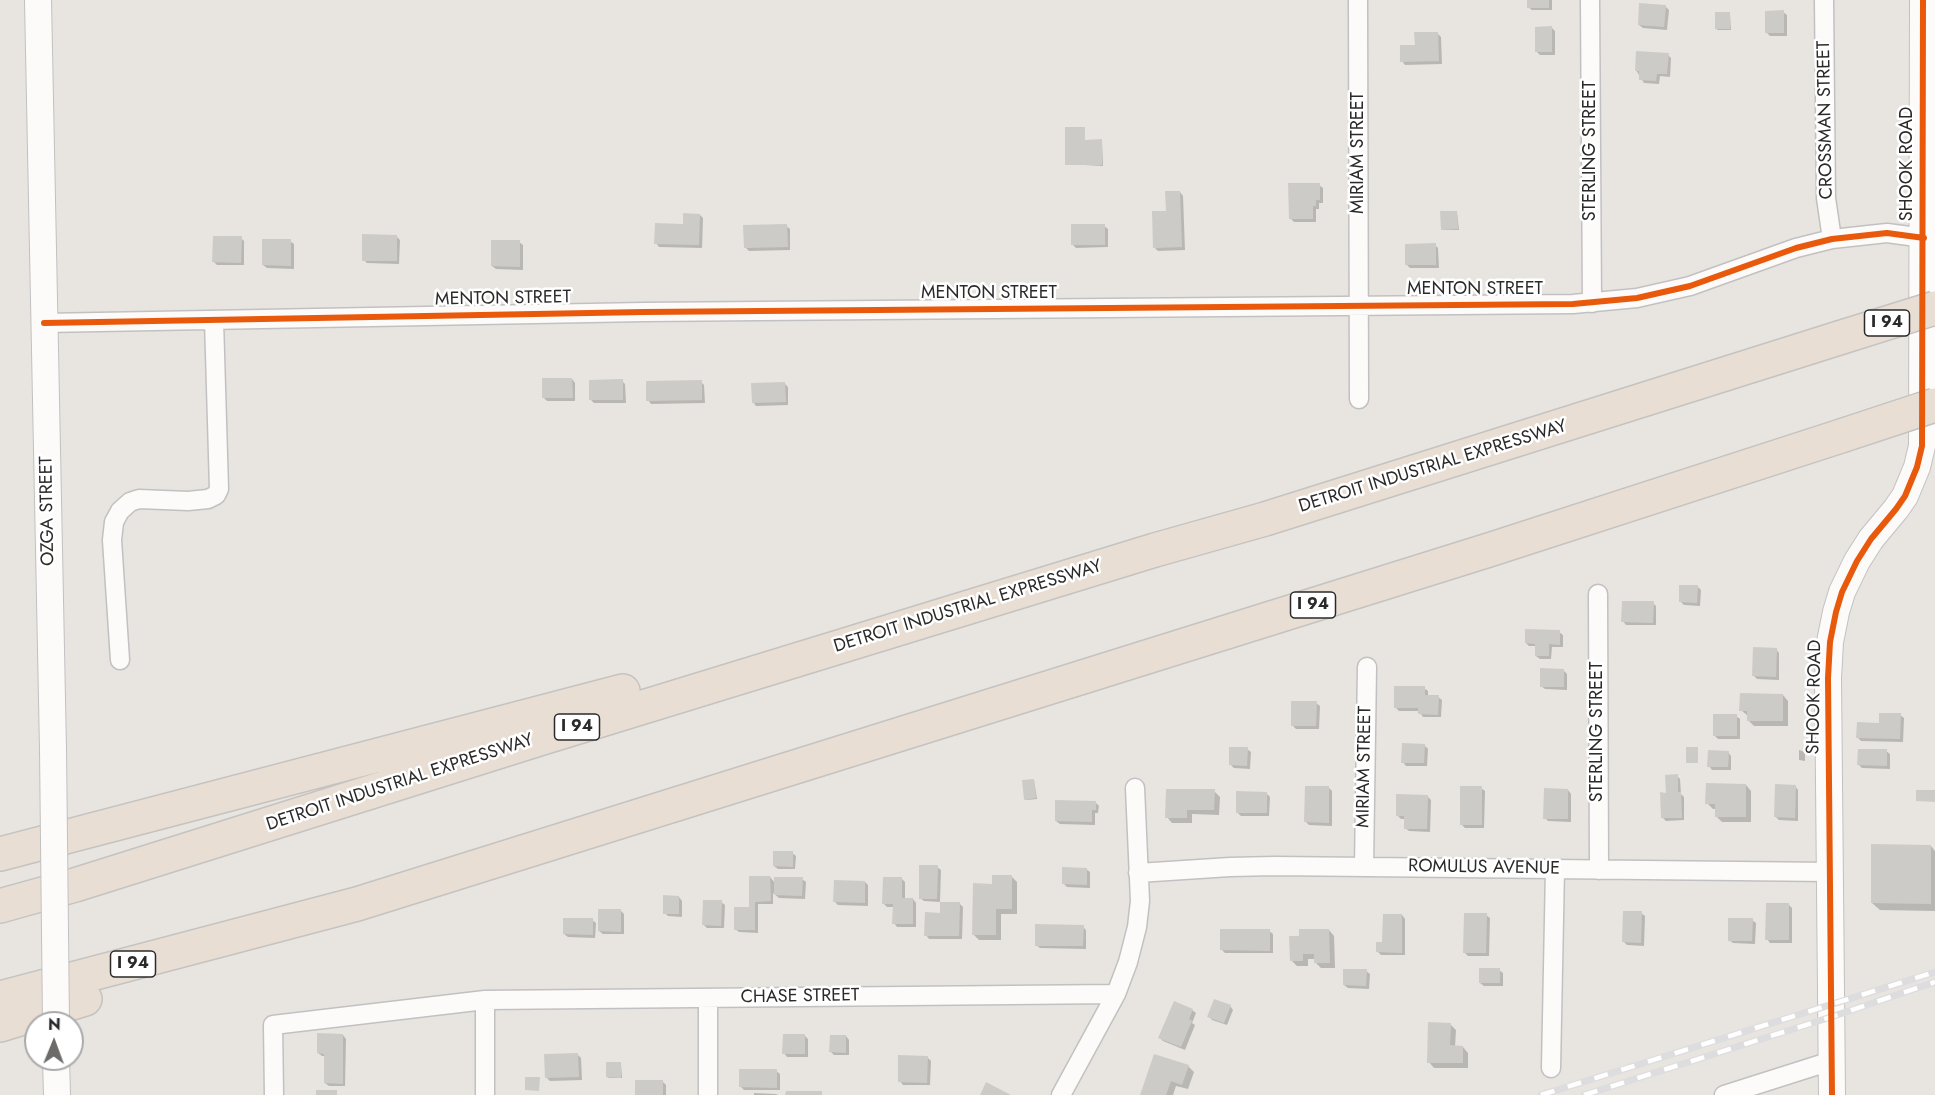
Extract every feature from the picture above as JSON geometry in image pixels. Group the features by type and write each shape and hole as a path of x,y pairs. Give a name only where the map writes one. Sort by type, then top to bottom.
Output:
{"highway":[{"name":"DETROIT INDUSTRIAL EXPRESSWAY","path":"0,906 108,875 539,739 1155,550 1265,519 1935,309"},
{"name":"I 94","path":"0,998 368,901 1491,549 1935,405"},
{"path":"0,854 1155,550"},
{"path":"0,843 86,831"},
{"path":"0,1025 120,988 266,929"}],"street":[{"name":"OZGA STREET","path":"38,0 56,1011"},
{"name":"MIRIAM STREET","path":"1358,0 1359,399"},
{"name":"STERLING STREET","path":"1590,0 1592,303"},
{"name":"CROSSMAN STREET","path":"1824,0 1826,198 1832,239"},
{"name":"SHOOK ROAD","path":"1832,1095 1828,678 1831,636 1842,592 1871,539 1901,503 1917,467 1922,446 1923,0"},
{"name":"MENTON STREET","path":"44,323 667,312 1592,303 1637,298 1690,286 1796,248 1832,239 1887,233 1924,238"},
{"path":"120,660 112,540 114,522 120,511 130,502 139,500 208,499 216,495 219,489 214,320"},
{"name":"STERLING STREET","path":"1598,594 1599,870"},
{"name":"MIRIAM STREET","path":"1364,867 1367,667"},
{"path":"1061,1095 1116,994 1128,962 1137,927 1140,901 1135,788"},
{"name":"ROMULUS AVENUE","path":"1138,873 1230,867 1829,872"},
{"path":"1551,1068 1555,869"},
{"name":"CHASE STREET","path":"274,1095 273,1025 484,1000 1116,994"},
{"path":"708,998 708,1095"},
{"path":"484,1000 485,1095"},
{"path":"1724,1095 1831,1061"},
{"path":"56,1071 57,1095"}],"building":[{"path":"1527,0 1549,0 1549,8 1527,8"},
{"path":"1639,3 1666,5 1664,27 1638,25"},
{"path":"1784,10 1784,33 1765,33 1765,11"},
{"path":"1715,12 1730,12 1730,29 1715,29"},
{"path":"1552,26 1552,52 1535,52 1535,27"},
{"path":"1414,32 1438,32 1439,61 1400,62 1400,45 1415,45"},
{"path":"1636,51 1669,53 1667,74 1657,74 1656,81 1639,80 1639,71 1635,71"},
{"path":"1065,127 1085,127 1085,140 1102,139 1102,165 1065,165"},
{"path":"1288,183 1320,183 1320,200 1316,200 1316,206 1313,206 1313,219 1289,219"},
{"path":"1165,191 1180,191 1182,247 1153,248 1152,211 1166,211"},
{"path":"1440,211 1457,211 1458,229 1441,230"},
{"path":"683,213 700,214 699,245 654,244 655,223 683,224"},
{"path":"787,224 788,247 744,248 743,225"},
{"path":"1071,224 1105,224 1105,245 1071,245"},
{"path":"362,234 397,235 397,261 362,261"},
{"path":"213,236 242,236 241,263 212,262"},
{"path":"262,239 291,239 291,266 262,265"},
{"path":"491,240 520,240 520,267 491,266"},
{"path":"1436,243 1436,265 1405,265 1405,244"},
{"path":"542,378 572,378 573,398 542,398"},
{"path":"623,379 623,400 589,400 589,380"},
{"path":"702,380 702,400 646,401 646,381"},
{"path":"785,382 786,402 752,403 751,383"},
{"path":"1679,585 1698,585 1697,603 1679,602"},
{"path":"1622,601 1654,601 1653,623 1621,622"},
{"path":"1525,629 1560,630 1560,645 1549,644 1549,656 1535,656 1535,644 1525,643"},
{"path":"1753,647 1777,648 1776,677 1752,676"},
{"path":"1540,668 1564,669 1564,687 1540,687"},
{"path":"1394,686 1425,686 1425,695 1439,695 1438,715 1418,714 1418,708 1394,708"},
{"path":"1740,693 1783,694 1783,721 1747,721 1747,711 1739,711"},
{"path":"1291,701 1317,701 1316,726 1291,726"},
{"path":"1879,713 1901,713 1900,739 1856,738 1857,722 1879,723"},
{"path":"1713,714 1737,714 1737,736 1713,736"},
{"path":"1402,743 1425,744 1424,763 1401,763"},
{"path":"1229,747 1248,747 1247,766 1229,765"},
{"path":"1686,747 1698,747 1698,763 1686,763"},
{"path":"1858,749 1887,749 1887,766 1857,765"},
{"path":"1708,750 1729,751 1728,767 1707,767"},
{"path":"1678,774 1682,818 1661,818 1660,792 1666,793 1665,775"},
{"path":"1034,779 1036,798 1024,800 1022,780"},
{"path":"1706,783 1746,784 1746,817 1715,817 1715,804 1705,804"},
{"path":"1775,784 1796,785 1795,818 1774,817"},
{"path":"1305,786 1329,786 1329,823 1304,822"},
{"path":"1460,786 1482,786 1482,825 1460,825"},
{"path":"1544,788 1568,789 1568,819 1543,819"},
{"path":"1166,789 1215,789 1214,810 1187,810 1187,818 1165,818"},
{"path":"1916,790 1935,790 1935,802 1916,801"},
{"path":"1236,791 1267,792 1267,813 1236,813"},
{"path":"1396,794 1428,795 1427,829 1404,829 1404,816 1396,816"},
{"path":"1055,800 1096,801 1096,810 1092,810 1092,822 1055,821"},
{"path":"1871,844 1931,845 1931,904 1871,903"},
{"path":"773,851 793,851 793,867 773,866"},
{"path":"919,865 938,865 937,899 919,899"},
{"path":"1062,867 1087,868 1087,885 1062,884"},
{"path":"992,875 1012,875 1012,909 996,909 996,935 972,935 973,883 992,884"},
{"path":"749,876 770,876 771,901 755,902 755,930 734,930 734,907 749,907"},
{"path":"774,877 803,877 802,896 774,895"},
{"path":"883,877 902,877 902,898 913,898 913,924 892,924 893,904 882,904"},
{"path":"834,880 865,881 865,903 833,902"},
{"path":"663,895 679,896 679,914 663,914"},
{"path":"703,900 722,900 721,926 702,925"},
{"path":"940,902 960,902 959,936 924,936 925,912 940,913"},
{"path":"1766,903 1789,903 1789,940 1765,940"},
{"path":"598,909 621,909 621,932 598,931"},
{"path":"1623,911 1642,911 1641,943 1622,942"},
{"path":"1464,913 1487,913 1486,953 1463,953"},
{"path":"1383,914 1402,914 1402,953 1376,952 1376,942 1382,942"},
{"path":"563,918 593,918 593,935 563,934"},
{"path":"1728,918 1753,918 1752,941 1728,941"},
{"path":"1035,924 1084,925 1083,946 1035,946"},
{"path":"1220,929 1270,929 1270,951 1220,950"},
{"path":"1299,929 1329,929 1330,963 1314,963 1314,954 1303,954 1303,961 1290,961 1289,936 1299,936"},
{"path":"1479,968 1500,968 1500,983 1479,983"},
{"path":"1343,969 1367,969 1366,986 1343,985"},
{"path":"1214,999 1231,1005 1224,1023 1207,1017"},
{"path":"1174,1001 1193,1009 1189,1019 1192,1021 1181,1047 1158,1038"},
{"path":"1428,1022 1451,1023 1450,1045 1463,1046 1463,1063 1427,1063"},
{"path":"317,1033 343,1034 343,1084 324,1083 324,1054 317,1053"},
{"path":"783,1034 805,1034 805,1054 782,1054"},
{"path":"830,1035 846,1035 846,1053 829,1052"},
{"path":"578,1053 579,1077 545,1078 544,1054"},
{"path":"1154,1054 1189,1065 1182,1085 1171,1081 1166,1095 1140,1095"},
{"path":"898,1055 928,1056 927,1083 898,1082"},
{"path":"606,1062 621,1062 621,1078 606,1077"},
{"path":"739,1069 777,1069 777,1088 739,1087"},
{"path":"525,1077 540,1077 539,1091 525,1090"},
{"path":"635,1080 663,1080 663,1095 635,1095"},
{"path":"986,1082 1011,1095 980,1095"},
{"path":"316,1090 337,1090 337,1095 316,1095"},
{"path":"786,1091 822,1091 822,1095 785,1095"}],"railway":[{"path":"1541,1095 1935,972"},
{"path":"1584,1095 1935,982"}],"cycle path":[{"path":"1832,1095 1828,678 1830,642 1842,592 1871,539 1905,496 1917,467 1922,446 1923,0"},
{"path":"44,323 644,312 1573,304 1637,298 1690,286 1796,248 1832,239 1887,233 1924,238"}]}
